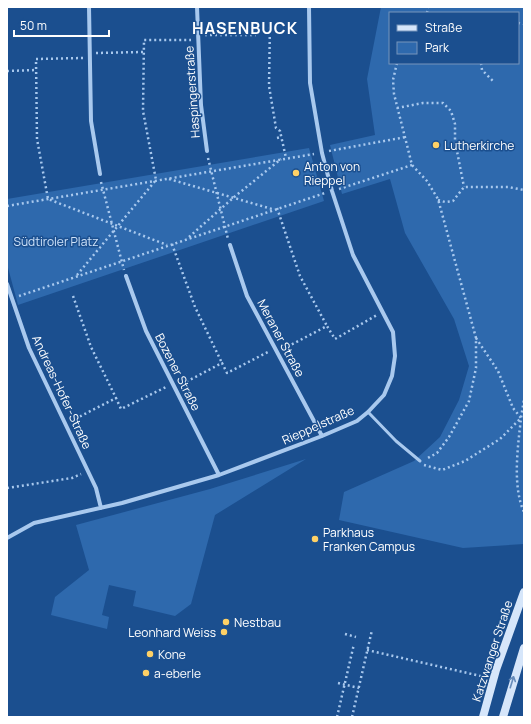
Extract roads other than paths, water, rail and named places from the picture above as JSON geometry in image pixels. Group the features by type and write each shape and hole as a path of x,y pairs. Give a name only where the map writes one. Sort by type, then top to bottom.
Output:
{"main road":[{"name":"Katzwanger Straße","path":"483,717 495,675 524,592"},
{"path":"503,717 524,648"}],"street":[{"path":"89,7 91,121 100,174"},
{"name":"Haspingerstraße","path":"197,7 201,104 207,151"},
{"name":"Rieppelstraße","path":"7,538 34,523 122,504 219,475 322,436 357,420 368,412 384,395 392,376 395,356 393,332 384,311 353,255 332,191 322,153 310,83 309,7"},
{"name":"Meraner Straße","path":"230,245 247,296 322,436"},
{"name":"Bozener Straße","path":"126,276 146,331 219,475"},
{"name":"Andreas-Hofer-Straße","path":"7,284 29,348 89,471 96,488 101,508"}],"lane":[{"path":"368,412 396,441 420,461"}],"place":[{"name":"Lutherkirche","path":"436,145"},
{"name":"Anton von Rieppel","path":"296,173"},
{"name":"Parkhaus Franken Campus","path":"315,539"},
{"name":"Nestbau","path":"226,622"},
{"name":"Leonhard Weiss","path":"224,632"},
{"name":"Kone","path":"150,654"},
{"name":"a-eberle","path":"146,673"}],"district":[{"name":"HASENBUCK","path":"245,28"}],"park label":[{"name":"Südtiroler Platz","path":"56,241"}]}
